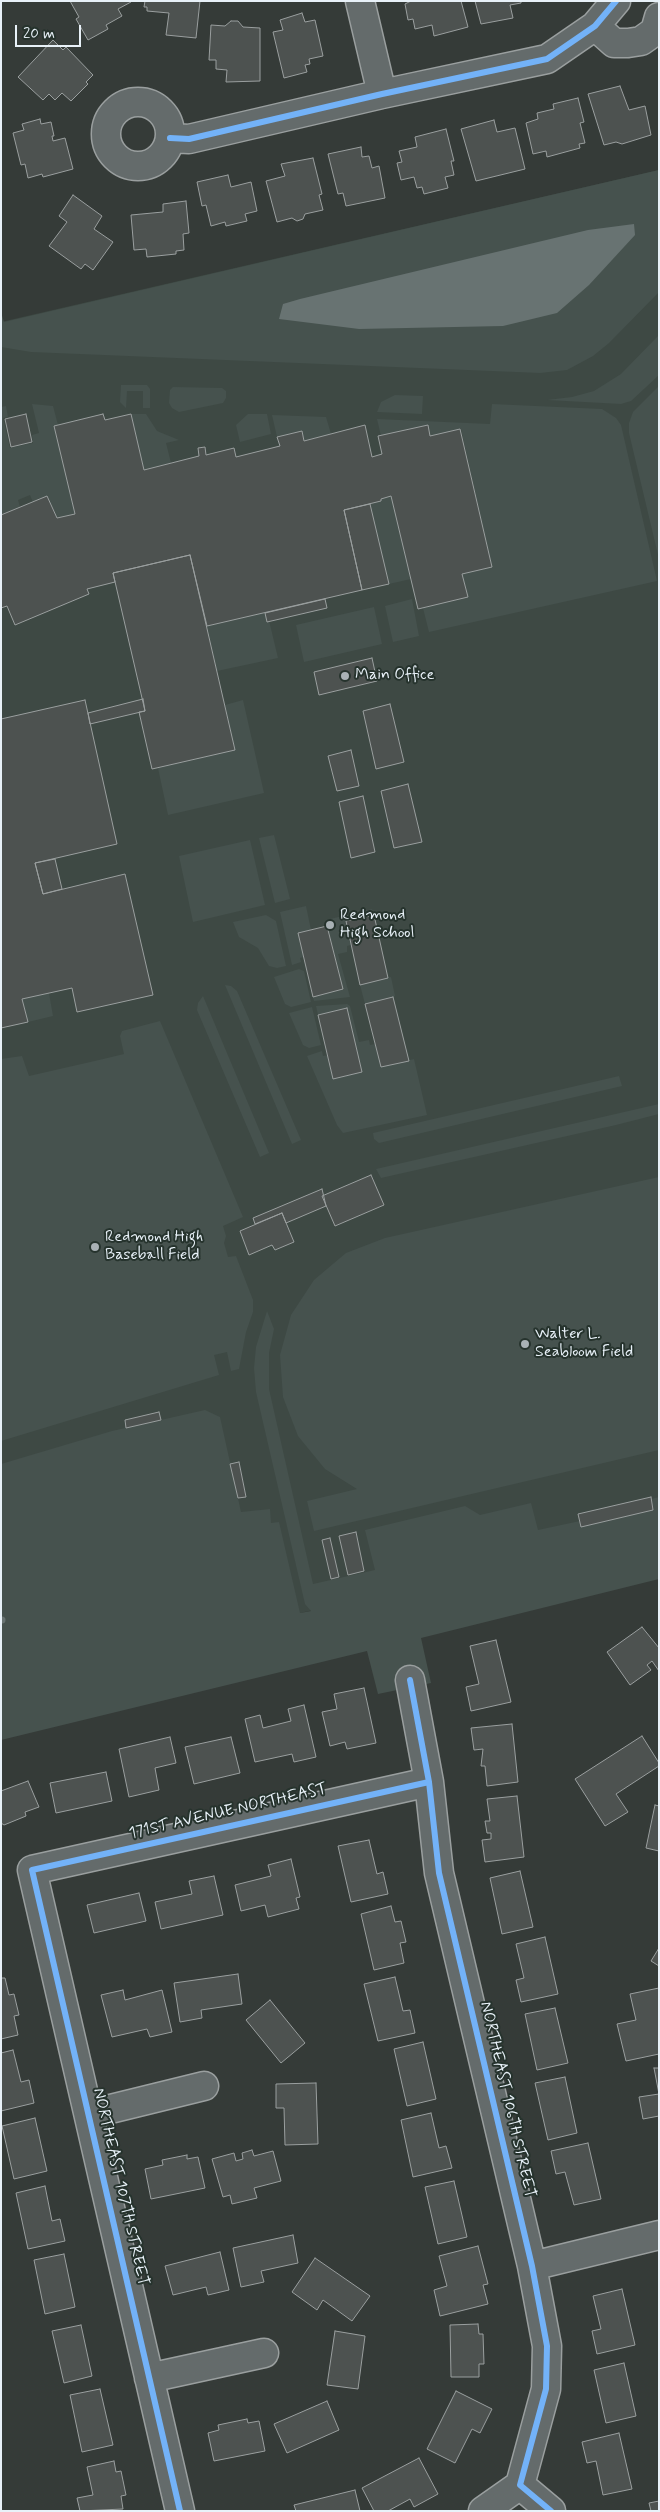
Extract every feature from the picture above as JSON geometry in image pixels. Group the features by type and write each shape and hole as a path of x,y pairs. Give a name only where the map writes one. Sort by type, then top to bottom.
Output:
{"street":[{"path":"360,1 382,94"},
{"path":"170,138 189,139 382,94 548,59 595,26 616,1"},
{"path":"595,26 614,42 628,44 641,41 657,24"},
{"name":"NORTHEAST 106TH STREET","path":"410,1680 429,1782 439,1873 532,2266 547,2346 546,2389 520,2485"},
{"name":"171ST AVENUE NORTHEAST","path":"32,1870 429,1782"},
{"name":"NORTHEAST 107TH STREET","path":"32,1870 90,2114 180,2511"},
{"path":"90,2114 204,2086"},
{"path":"532,2266 659,2235"},
{"path":"149,2378 264,2353"},
{"path":"483,2511 520,2485 551,2511"}],"shaded area":[{"name":"Redmond High School","path":"659,170 659,1528 1,1684 1,322"},
{"path":"659,170 659,292 609,343 593,356 567,370 540,373 31,352 1,347 1,312 4,322"},
{"path":"634,224 635,235 589,285 557,313 503,326 359,329 279,319 283,304 300,299 588,230"},
{"path":"659,335 659,375 631,401 621,404 547,400 572,397 594,391 621,374"},
{"path":"121,385 147,385 150,389 150,408 143,408 143,391 127,391 126,408 120,402"},
{"path":"659,386 659,559 629,433 629,423 633,412"},
{"path":"173,387 222,388 226,391 226,398 223,403 179,412 172,408 169,403 170,390"},
{"path":"395,395 423,396 422,414 377,412 381,402"},
{"path":"32,404 53,406 58,425 54,426 75,514 57,518 47,496 33,502 30,495 18,500 20,507 1,515 1,407 6,406 8,417 3,418 10,448 33,443 32,435 39,433"},
{"path":"492,404 602,409 616,418 621,425 657,581 429,632 423,608 468,596 462,574 492,567 461,429 430,436 428,425 381,436 377,419 490,424"},
{"path":"131,414 146,414 157,431 179,440 166,443 171,463 144,470"},
{"path":"248,414 267,414 271,434 240,442 236,425"},
{"path":"272,415 326,417 331,434 304,441 302,431 277,437"},
{"path":"391,496 411,579 362,590 344,510 381,501 381,499"},
{"path":"412,599 419,636 393,642 385,606"},
{"path":"374,607 382,644 304,662 296,625"},
{"path":"267,612 278,658 217,671 207,626"},
{"path":"243,700 264,793 168,815 158,768 235,750 225,705"},
{"path":"274,835 290,899 275,903 259,838"},
{"path":"250,840 265,905 193,922 179,856"},
{"path":"306,906 311,930 298,933 304,957 300,958 301,962 292,965 280,912"},
{"path":"372,909 374,915 346,922 351,945 347,946 347,952 338,954 350,997 314,1001 313,997 343,989 326,920"},
{"path":"266,915 276,921 286,966 277,968 269,966 258,948 239,937 233,922"},
{"path":"299,969 304,971 311,1002 291,1007 285,1004 274,977"},
{"path":"391,977 395,996 365,1004 360,985"},
{"path":"225,985 231,986 237,991 301,1140 292,1144"},
{"path":"49,993 53,1016 28,1022 22,999"},
{"path":"203,996 269,1153 260,1157 197,1010 198,1003"},
{"path":"347,1004 350,1006 359,1042 369,1040 370,1045 375,1044 381,1067 414,1059 427,1115 343,1133 337,1125 307,1056 322,1051 323,1056 328,1055 334,1079 362,1072 347,1008 318,1015 316,1006"},
{"path":"312,1007 321,1045 309,1048 303,1045 289,1013"},
{"name":"Redmond High Baseball Field","path":"160,1021 243,1217 223,1226 226,1236 224,1243 228,1257 236,1256 253,1300 253,1312 246,1332 239,1369 231,1371 227,1352 214,1355 219,1375 1,1441 1,1059 22,1056 29,1076 99,1060 124,1054 120,1036 122,1031"},
{"path":"619,1076 622,1086 379,1143 374,1139 373,1133"},
{"path":"659,1104 659,1114 616,1125 381,1178 376,1169"},
{"path":"659,1177 659,1450 314,1531 307,1501 357,1489 325,1469 298,1436 283,1397 280,1355 291,1315 314,1280 346,1253 385,1238"},
{"path":"267,1311 274,1329 269,1353 269,1389 313,1584 375,1570 365,1530 465,1506 480,1515 531,1503 538,1530 580,1521 581,1527 653,1510 651,1499 659,1497 659,1579 421,1638 431,1683 378,1694 367,1651 1,1740 1,1464 112,1431 205,1410 220,1417 241,1512 270,1509 271,1523 279,1522 300,1613 311,1611 305,1604 256,1392 254,1368 256,1347"}],"building":[{"path":"70,1 131,2 118,9 122,16 106,25 108,29 88,40 76,19 79,17"},
{"path":"145,1 200,1 196,38 166,35 169,13 147,11 147,7 144,7"},
{"path":"411,1 461,1 468,27 434,36 432,25 415,29 413,19 408,20 405,4"},
{"path":"475,1 521,1 521,3 510,5 513,18 481,24"},
{"path":"302,13 305,22 315,20 323,56 309,59 310,64 305,65 307,72 284,78 273,32 283,30 280,20"},
{"path":"231,21 238,21 243,27 260,28 260,81 226,82 227,70 216,69 216,60 209,60 211,25 225,26"},
{"path":"53,40 63,50 66,47 93,75 86,82 88,84 71,101 62,93 55,100 49,94 43,100 18,77"},
{"path":"620,86 629,110 645,106 651,135 622,144 616,142 604,145 588,94"},
{"path":"578,98 584,122 580,123 585,143 579,144 580,148 547,157 546,151 533,154 526,123 538,119 537,113 554,109 553,104"},
{"path":"40,119 41,124 51,122 54,136 52,136 53,141 65,138 73,169 43,177 42,174 28,178 25,164 21,165 13,133 24,130 22,124"},
{"path":"494,120 497,132 515,128 525,169 476,181 461,129"},
{"path":"446,129 454,161 451,161 454,175 445,177 448,188 424,194 422,187 417,188 414,177 401,180 397,163 402,162 399,151 417,147 415,137"},
{"path":"361,147 362,157 369,156 372,168 379,166 385,198 346,206 343,193 338,194 328,154"},
{"path":"313,158 322,194 319,195 323,210 305,214 303,219 297,221 292,218 277,222 266,181 285,176 281,164"},
{"path":"228,175 231,187 251,182 257,211 245,214 247,221 226,226 225,222 211,226 206,205 202,206 197,182"},
{"path":"73,195 102,216 94,229 113,242 93,270 85,264 81,269 49,246 67,222 59,216"},
{"path":"186,201 189,233 183,234 184,250 176,251 176,254 147,257 146,249 134,250 131,215 163,212 163,204"},
{"path":"26,414 32,442 11,447 5,419"},
{"path":"103,414 105,420 131,414 144,470 199,456 198,448 205,447 206,455 234,448 236,457 280,446 277,437 302,431 304,441 365,425 372,457 382,454 378,436 428,425 430,436 460,429 492,567 462,574 468,597 418,609 391,496 381,499 381,501 344,510 362,590 207,626 190,555 113,573 115,582 87,589 89,594 15,625 7,606 1,608 1,515 47,496 57,518 75,514 54,426"},
{"path":"370,504 389,584 362,590 344,510"},
{"path":"190,555 235,750 152,769 139,712 145,711 113,573"},
{"path":"325,599 327,608 267,622 265,613"},
{"name":"Main Office","path":"372,658 377,681 319,695 314,672"},
{"path":"143,699 145,711 90,724 88,713"},
{"path":"85,700 117,844 35,863 43,894 125,874 153,995 77,1012 72,988 22,999 28,1022 1,1028 1,719"},
{"path":"390,704 404,762 376,769 363,711"},
{"path":"351,750 359,786 337,791 328,756"},
{"path":"408,784 422,842 394,848 381,791"},
{"path":"363,796 375,852 351,858 339,802"},
{"path":"55,859 62,889 43,894 35,863"},
{"path":"374,915 388,978 360,985 346,921"},
{"path":"327,926 343,989 313,997 298,933"},
{"path":"393,997 409,1061 381,1067 365,1004"},
{"path":"347,1008 362,1072 333,1079 318,1015"},
{"path":"371,1175 384,1205 335,1226 322,1196"},
{"path":"322,1189 326,1206 286,1223 282,1213 255,1224 253,1218"},
{"path":"282,1213 294,1242 275,1250 272,1245 249,1255 240,1231"},
{"path":"159,1412 161,1420 126,1428 125,1420"},
{"path":"239,1462 246,1497 238,1498 230,1464"},
{"path":"651,1497 653,1510 581,1527 578,1514"},
{"path":"356,1532 364,1571 348,1575 339,1536"},
{"path":"330,1538 339,1577 331,1579 322,1540"},
{"path":"642,1627 659,1648 659,1671 652,1661 647,1665 651,1670 630,1685 607,1652"},
{"path":"496,1640 511,1702 471,1711 466,1687 479,1684 470,1646"},
{"path":"364,1688 376,1743 347,1749 345,1742 330,1746 322,1712 337,1709 334,1694"},
{"path":"304,1705 316,1757 294,1762 292,1754 255,1762 245,1719 260,1715 263,1728 291,1721 288,1709"},
{"path":"512,1724 518,1782 487,1786 485,1766 481,1766 483,1749 474,1750 471,1728"},
{"path":"642,1736 659,1766 616,1794 628,1812 605,1826 575,1779"},
{"path":"170,1737 176,1763 155,1768 159,1790 129,1797 119,1749"},
{"path":"231,1737 240,1773 194,1784 185,1747"},
{"path":"106,1772 112,1801 56,1813 50,1783"},
{"path":"28,1781 39,1807 25,1812 26,1816 4,1825 1,1823 1,1791"},
{"path":"517,1796 524,1857 485,1862 482,1840 491,1839 491,1833 487,1833 485,1821 490,1821 487,1799"},
{"path":"655,1805 659,1806 659,1851 646,1848"},
{"path":"369,1840 377,1874 383,1872 388,1894 351,1902 338,1846"},
{"path":"291,1859 300,1897 296,1898 299,1909 268,1917 265,1905 241,1911 235,1885 271,1876 268,1865"},
{"path":"520,1871 533,1927 502,1934 490,1878"},
{"path":"214,1876 223,1915 161,1929 155,1902 192,1894 189,1881"},
{"path":"139,1893 146,1921 94,1933 87,1905"},
{"path":"391,1906 395,1922 401,1921 406,1942 400,1943 404,1963 374,1970 361,1914"},
{"path":"545,1937 558,1994 521,2002 516,1980 524,1978 516,1944"},
{"path":"659,1948 659,1966 651,1961"},
{"path":"238,1974 242,2004 201,2010 202,2018 180,2022 174,1983"},
{"path":"395,1977 403,2011 410,2010 415,2033 378,2041 364,1984"},
{"path":"1,1978 5,1978 9,1995 14,1994 19,2015 14,2016 18,2035 1,2039"},
{"path":"659,1988 659,2054 626,2061 617,2024 636,2020 630,1994"},
{"path":"123,1990 125,2000 162,1990 172,2032 150,2037 147,2029 112,2037 101,1995"},
{"path":"270,2000 305,2043 281,2063 246,2020"},
{"path":"555,2008 568,2063 537,2070 525,2014"},
{"path":"423,2042 436,2099 407,2106 394,2049"},
{"path":"13,2050 21,2082 29,2080 34,2103 1,2111 1,2053"},
{"path":"654,2068 659,2068 659,2094"},
{"path":"565,2077 577,2133 548,2140 535,2083"},
{"path":"316,2083 318,2144 285,2145 284,2108 276,2108 276,2084"},
{"path":"659,2094 659,2116 643,2119 639,2097"},
{"path":"431,2113 439,2148 446,2146 452,2168 413,2177 401,2120"},
{"path":"35,2118 47,2171 14,2179 2,2126"},
{"path":"588,2143 601,2199 574,2205 565,2172 556,2174 551,2151"},
{"path":"252,2150 254,2156 273,2151 281,2181 254,2188 257,2198 232,2204 230,2195 223,2197 212,2159 234,2153 236,2161 243,2159 242,2153"},
{"path":"187,2155 187,2159 198,2157 205,2188 151,2199 145,2169 163,2165 162,2160"},
{"path":"454,2181 467,2237 438,2244 425,2187"},
{"path":"45,2186 52,2221 60,2219 65,2241 28,2249 16,2193"},
{"path":"293,2235 298,2263 261,2271 264,2282 241,2287 233,2248"},
{"path":"478,2246 488,2284 483,2285 488,2304 440,2316 434,2290 447,2286 439,2256"},
{"path":"220,2252 229,2290 208,2295 206,2287 173,2295 165,2266"},
{"path":"64,2254 75,2307 45,2314 34,2260"},
{"path":"315,2258 370,2296 352,2321 323,2300 317,2310 292,2292"},
{"path":"622,2289 635,2345 597,2354 592,2331 601,2329 593,2296"},
{"path":"478,2324 479,2334 483,2334 484,2364 479,2364 479,2377 451,2377 450,2325"},
{"path":"81,2325 92,2376 64,2383 52,2331"},
{"path":"335,2331 365,2336 358,2389 327,2385"},
{"path":"624,2363 636,2416 606,2423 594,2370"},
{"path":"100,2389 113,2445 82,2452 70,2395"},
{"path":"456,2391 492,2409 480,2433 472,2429 455,2463 427,2449"},
{"path":"327,2401 339,2430 287,2453 274,2424"},
{"path":"247,2419 248,2423 259,2421 265,2451 214,2461 208,2433 219,2430 218,2425"},
{"path":"619,2433 632,2489 603,2495 596,2461 587,2463 582,2442"},
{"path":"419,2458 438,2494 414,2507 410,2499 388,2511 374,2511 362,2488"},
{"path":"114,2461 116,2472 121,2471 126,2495 121,2496 123,2509 80,2511 77,2498 93,2495 87,2467"},
{"path":"355,2490 360,2511 296,2511 294,2505"},
{"path":"659,2501 659,2511 651,2511 649,2503"}],"cycle path":[{"path":"170,138 189,139 382,94 547,59 595,26 616,1"},
{"path":"410,1680 429,1782 439,1873 532,2266 547,2346 546,2389 520,2485 551,2511"},
{"path":"180,2511 32,1870 429,1782"}],"place":[{"name":"Main Office","path":"345,676"},
{"name":"Redmond High School","path":"330,925"},
{"name":"Redmond High Baseball Field","path":"95,1247"},
{"name":"Walter L. Seabloom Field","path":"525,1344"}]}
